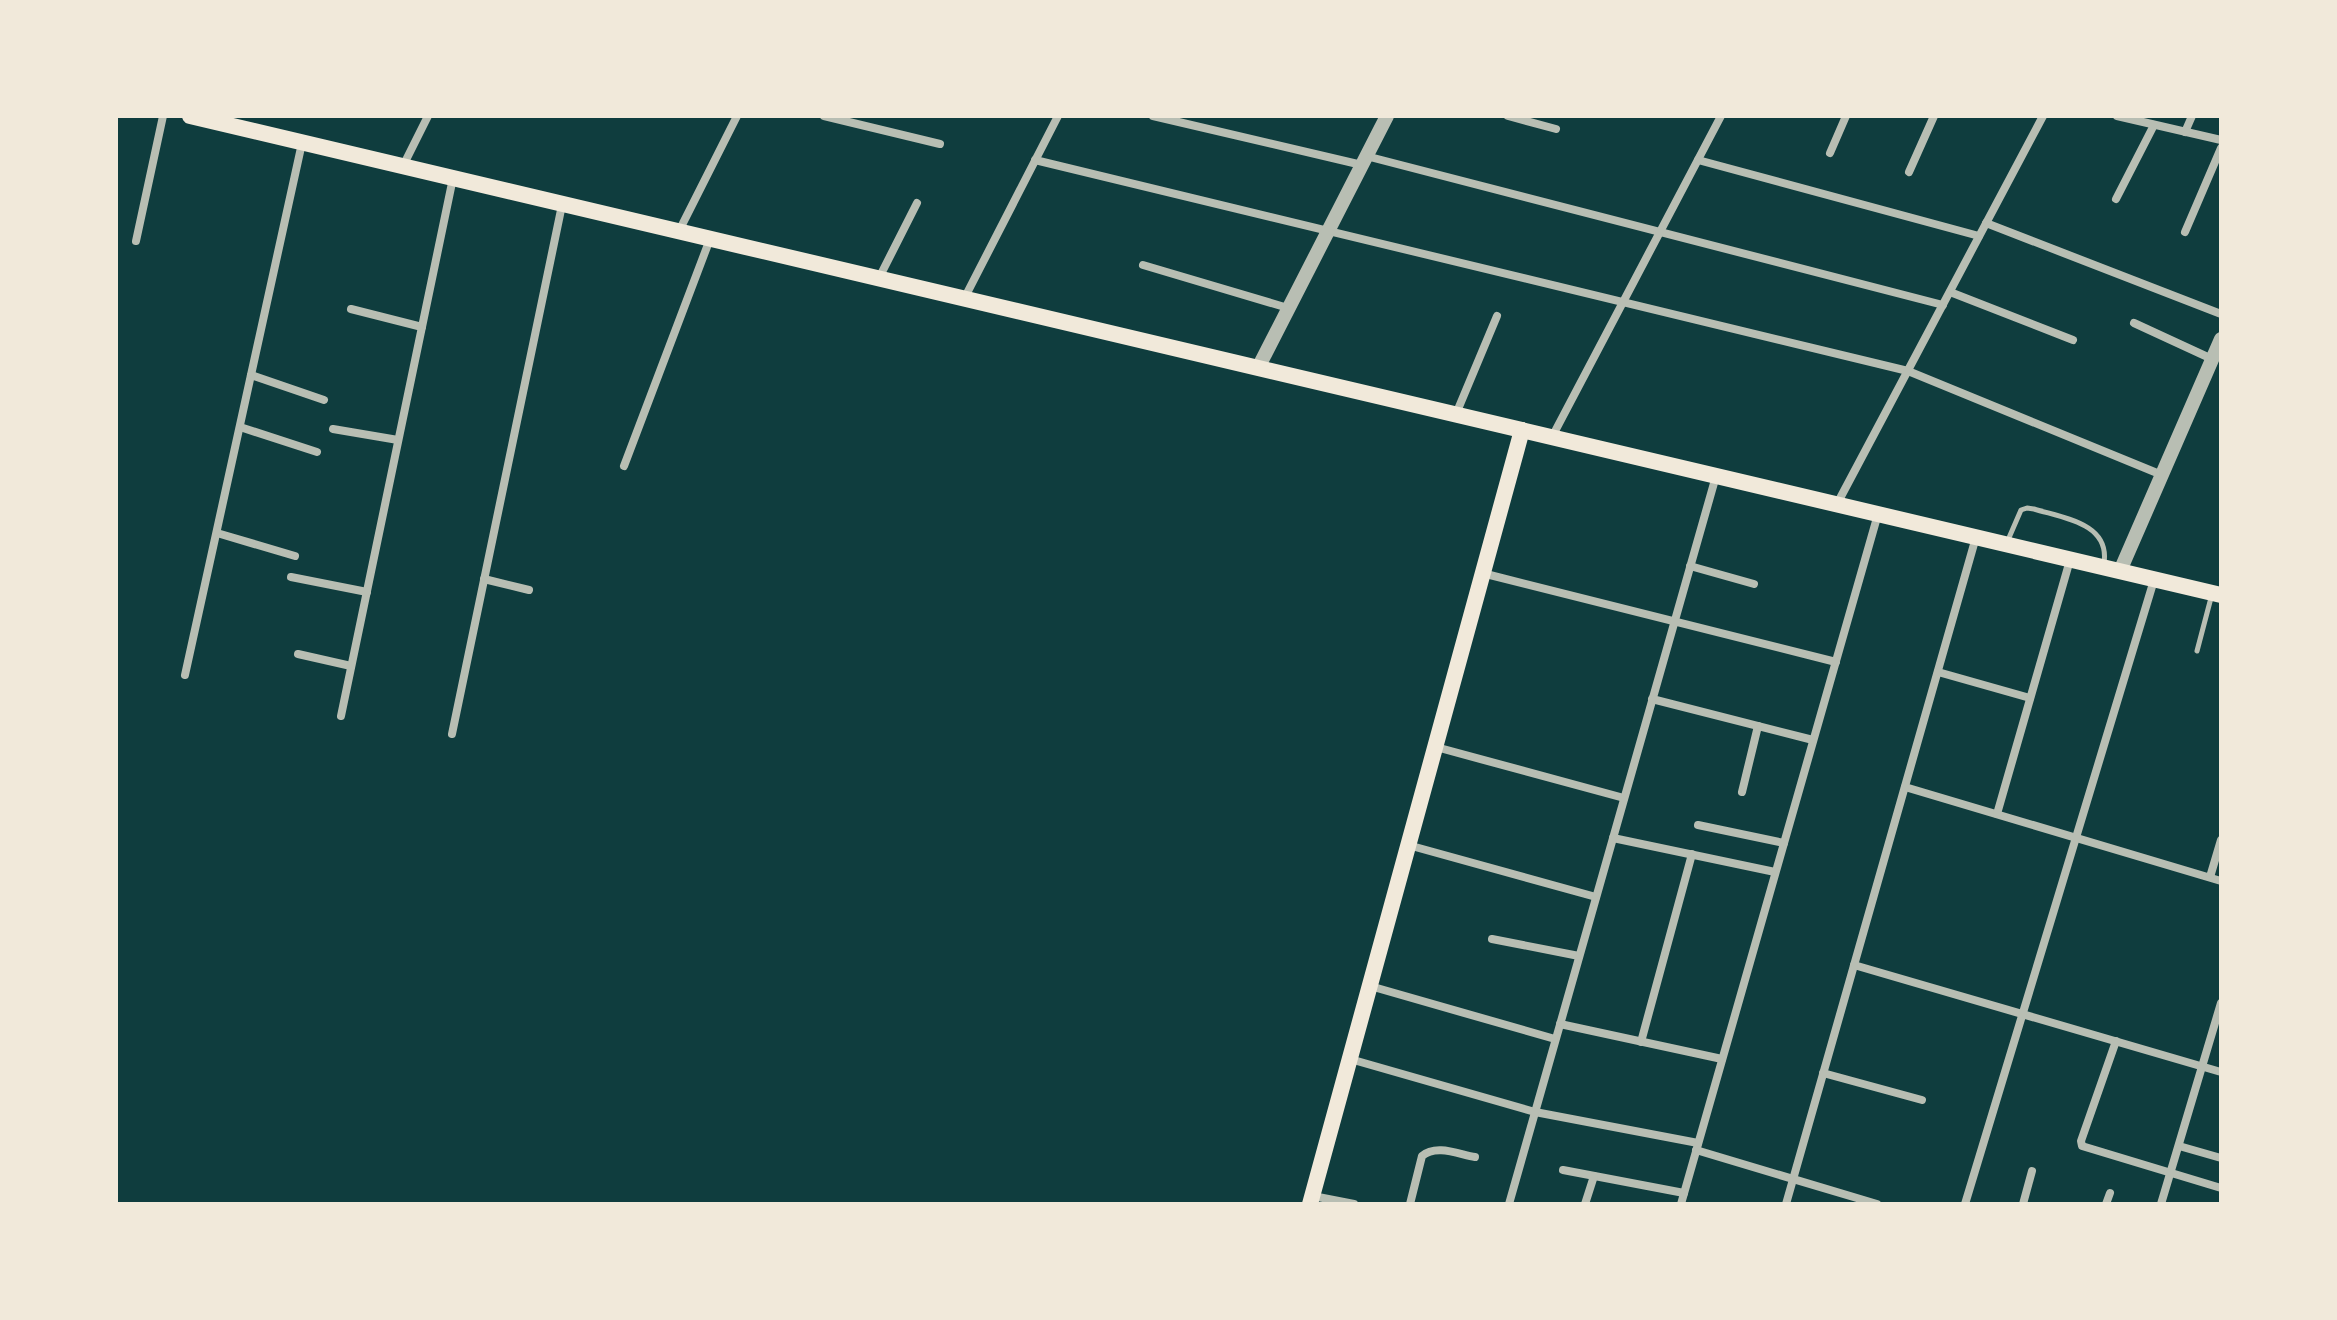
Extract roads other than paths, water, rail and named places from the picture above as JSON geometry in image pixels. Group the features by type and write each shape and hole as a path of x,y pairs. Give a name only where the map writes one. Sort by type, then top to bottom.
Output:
{"main road":[{"path":"190,116 223,120 562,204 2217,594"},
{"path":"1311,1200 1522,430"}],"street":[{"path":"136,241 163,116"},
{"path":"403,166 428,116"},
{"path":"679,231 737,116"},
{"path":"824,116 940,144"},
{"path":"964,299 1058,116"},
{"path":"1153,116 1364,161 1660,232 1943,305"},
{"path":"1258,368 1387,116"},
{"path":"1508,116 1556,129"},
{"path":"1552,438 1721,116"},
{"path":"1830,153 1846,116"},
{"path":"1909,172 1934,116"},
{"path":"1837,505 2043,116"},
{"path":"2117,116 2221,140"},
{"path":"2185,132 2192,116"},
{"path":"2116,199 2154,125"},
{"path":"185,675 302,142"},
{"path":"2185,232 2221,148"},
{"path":"1035,160 1908,371 2162,475"},
{"path":"1698,160 1979,236"},
{"path":"341,716 453,178"},
{"path":"878,279 917,203"},
{"path":"452,734 562,204"},
{"path":"1986,223 2221,314"},
{"path":"624,466 710,239"},
{"path":"1143,265 1288,308"},
{"path":"1950,292 2073,340"},
{"path":"351,309 422,327"},
{"path":"1456,415 1497,316"},
{"path":"2134,323 2212,359"},
{"path":"2112,570 2162,475 2221,339"},
{"path":"251,375 324,400"},
{"path":"240,427 317,452"},
{"path":"333,429 398,440"},
{"path":"1509,1204 1716,476"},
{"path":"1681,1204 1878,514"},
{"path":"217,533 295,556"},
{"path":"1786,1204 1976,537"},
{"path":"1997,814 2070,560"},
{"path":"1690,566 1754,584"},
{"path":"1482,573 1836,662"},
{"path":"291,577 367,592"},
{"path":"484,579 529,590"},
{"path":"1965,1204 2154,580"},
{"path":"298,654 351,666"},
{"path":"1938,672 2030,698"},
{"path":"1652,699 1813,740"},
{"path":"1742,792 1758,726"},
{"path":"1435,747 1624,798"},
{"path":"1905,787 2221,881"},
{"path":"1698,825 1784,843"},
{"path":"1613,838 1775,872"},
{"path":"2210,877 2221,840"},
{"path":"1408,845 1596,897"},
{"path":"1641,1042 1692,854"},
{"path":"1492,939 1579,956"},
{"path":"1854,965 2221,1072"},
{"path":"1370,986 1555,1039"},
{"path":"2161,1204 2221,1003"},
{"path":"1560,1024 1722,1059"},
{"path":"2116,1041 2081,1144 2087,1149 2221,1188"},
{"path":"1349,1059 1535,1112 1697,1147 1877,1204"},
{"path":"1823,1073 1922,1100"},
{"path":"2179,1146 2221,1158"},
{"path":"1410,1204 1422,1156 1426,1152 1436,1149 1475,1157"},
{"path":"1563,1170 1684,1193"},
{"path":"2023,1204 2032,1171"},
{"path":"1585,1204 1594,1176"},
{"path":"2106,1204 2110,1193"},
{"path":"1311,1200 1354,1204"}],"lane":[{"path":"2007,545 2021,510 2034,509 2085,524 2096,532 2112,570"},
{"path":"2197,651 2217,594"}]}
